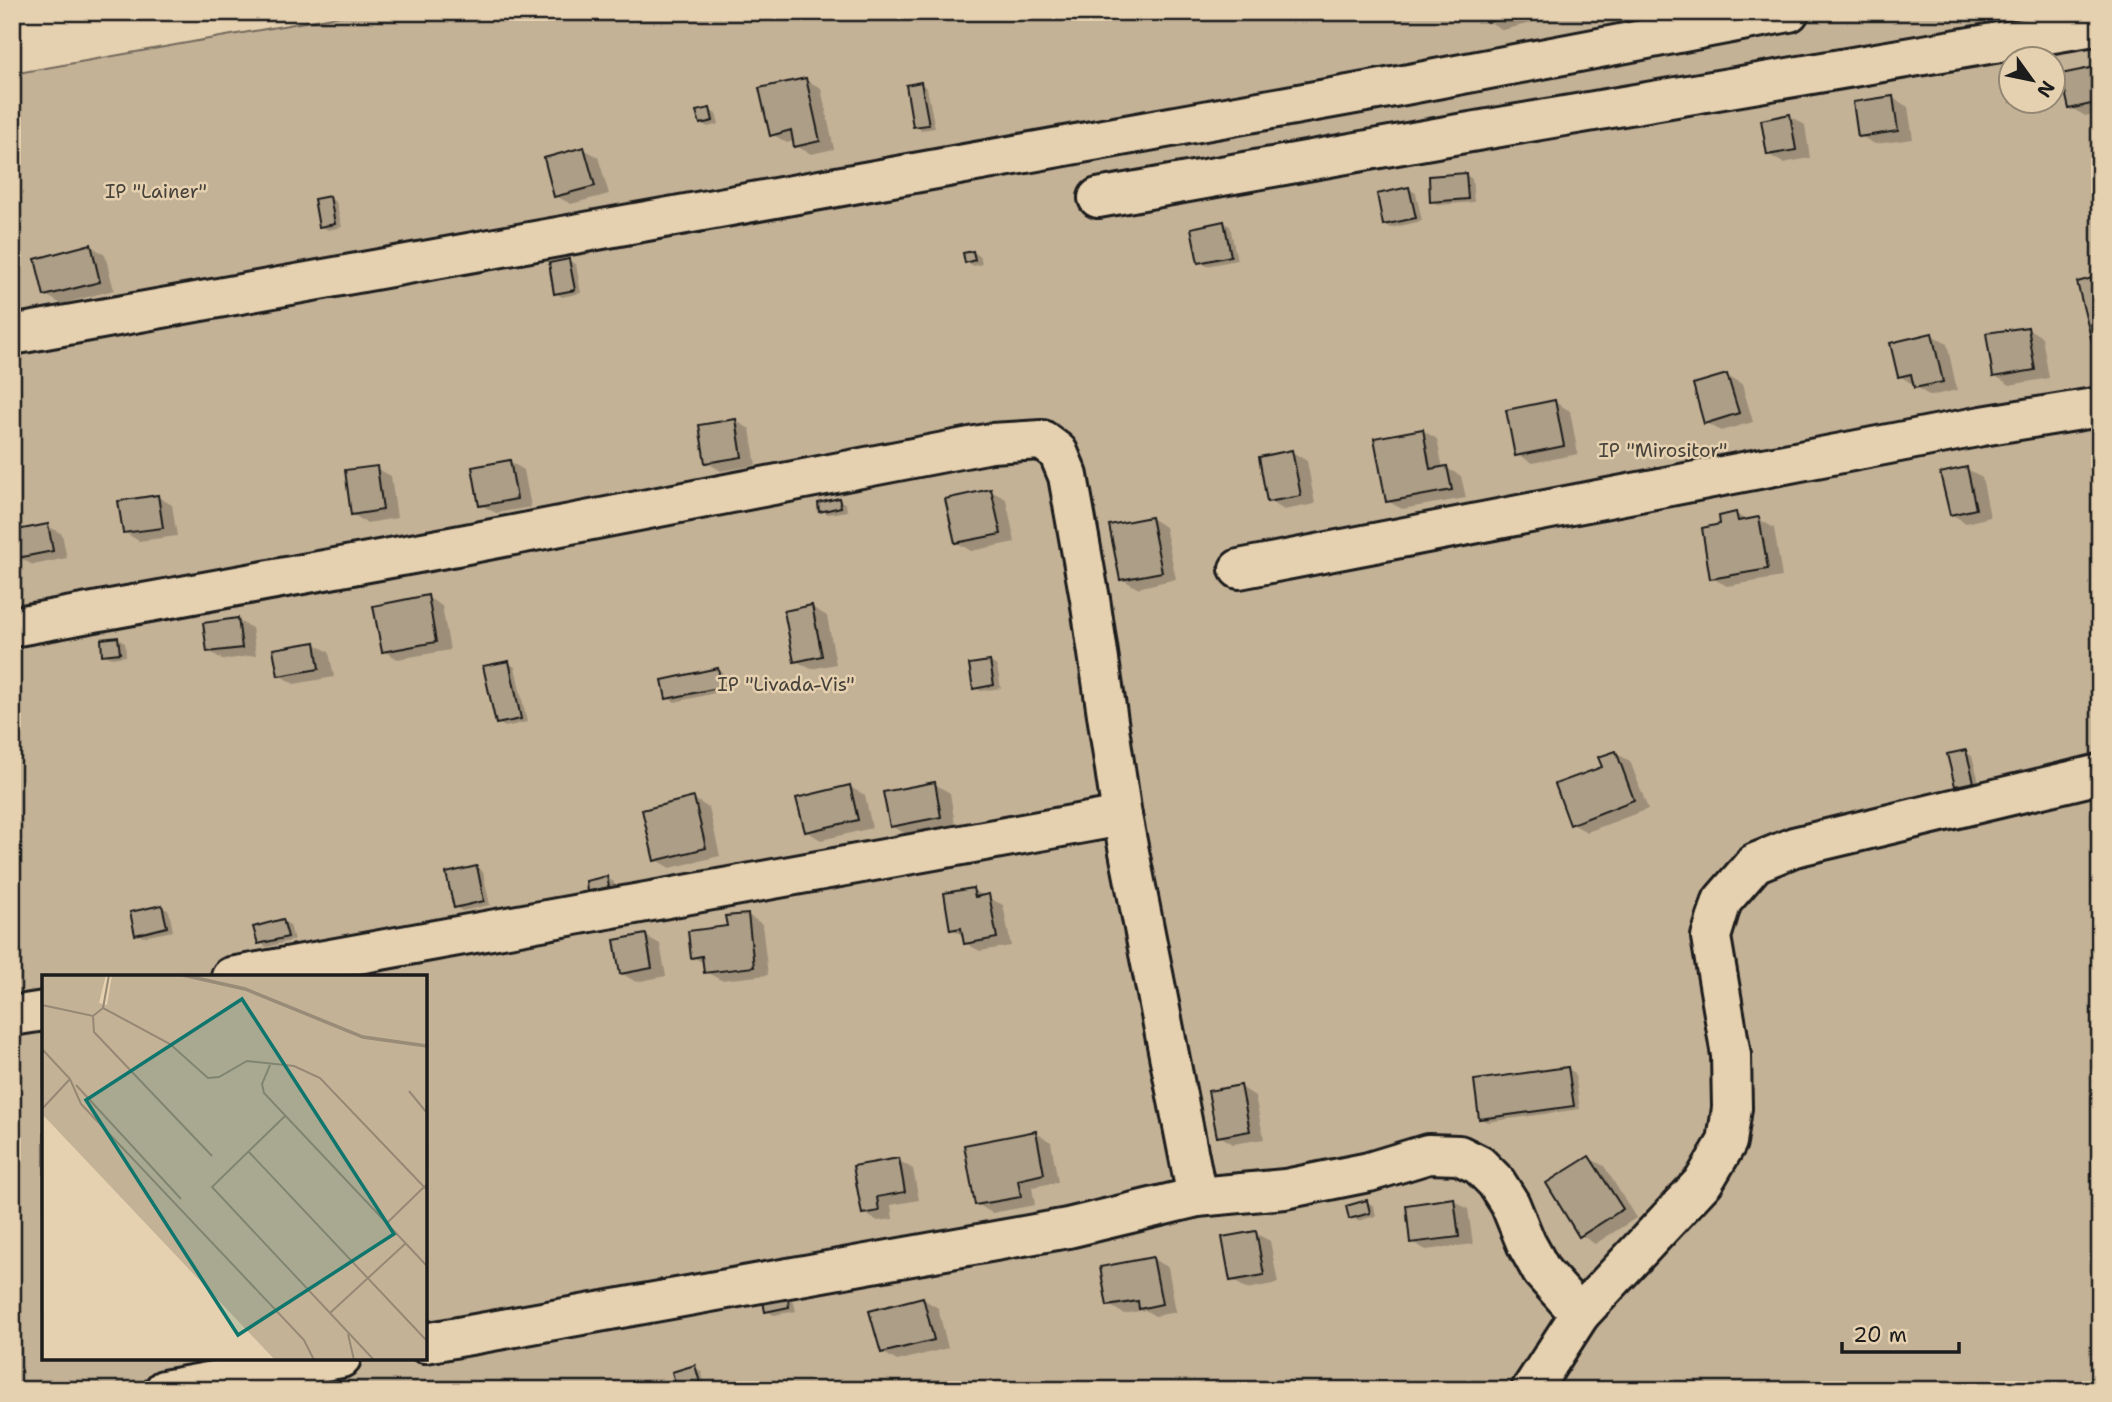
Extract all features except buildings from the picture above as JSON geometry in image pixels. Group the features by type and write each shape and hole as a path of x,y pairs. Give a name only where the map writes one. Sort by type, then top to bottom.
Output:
{"street":[{"path":"12,335 1399,86 1789,12"},
{"path":"1098,198 2100,26"},
{"path":"1239,569 1982,426 2100,407"},
{"path":"12,627 456,546 991,443 1042,440 1058,452 1068,476 1090,599 1122,816 1196,1197"},
{"path":"1531,1390 1580,1314 1704,1181 1727,1142 1732,1108 1731,1055 1711,937 1722,901 1755,863 1794,847 2100,774"},
{"path":"242,975 1122,816"},
{"path":"12,1016 42,1010"},
{"path":"427,1343 1068,1228 1196,1197 1284,1189 1369,1172 1428,1154 1459,1156 1479,1165 1496,1182 1510,1204 1526,1243 1542,1272 1580,1314"},
{"path":"164,1390 330,1360"}],"green space":[{"path":"361,12 2100,12 2100,1390 12,1390 12,74"}],"park label":[{"name":"IP \"Lainer\"","path":"156,191"},
{"name":"IP \"Mirositor\"","path":"1663,450"},
{"name":"IP \"Livada-Vis\"","path":"786,684"}]}
